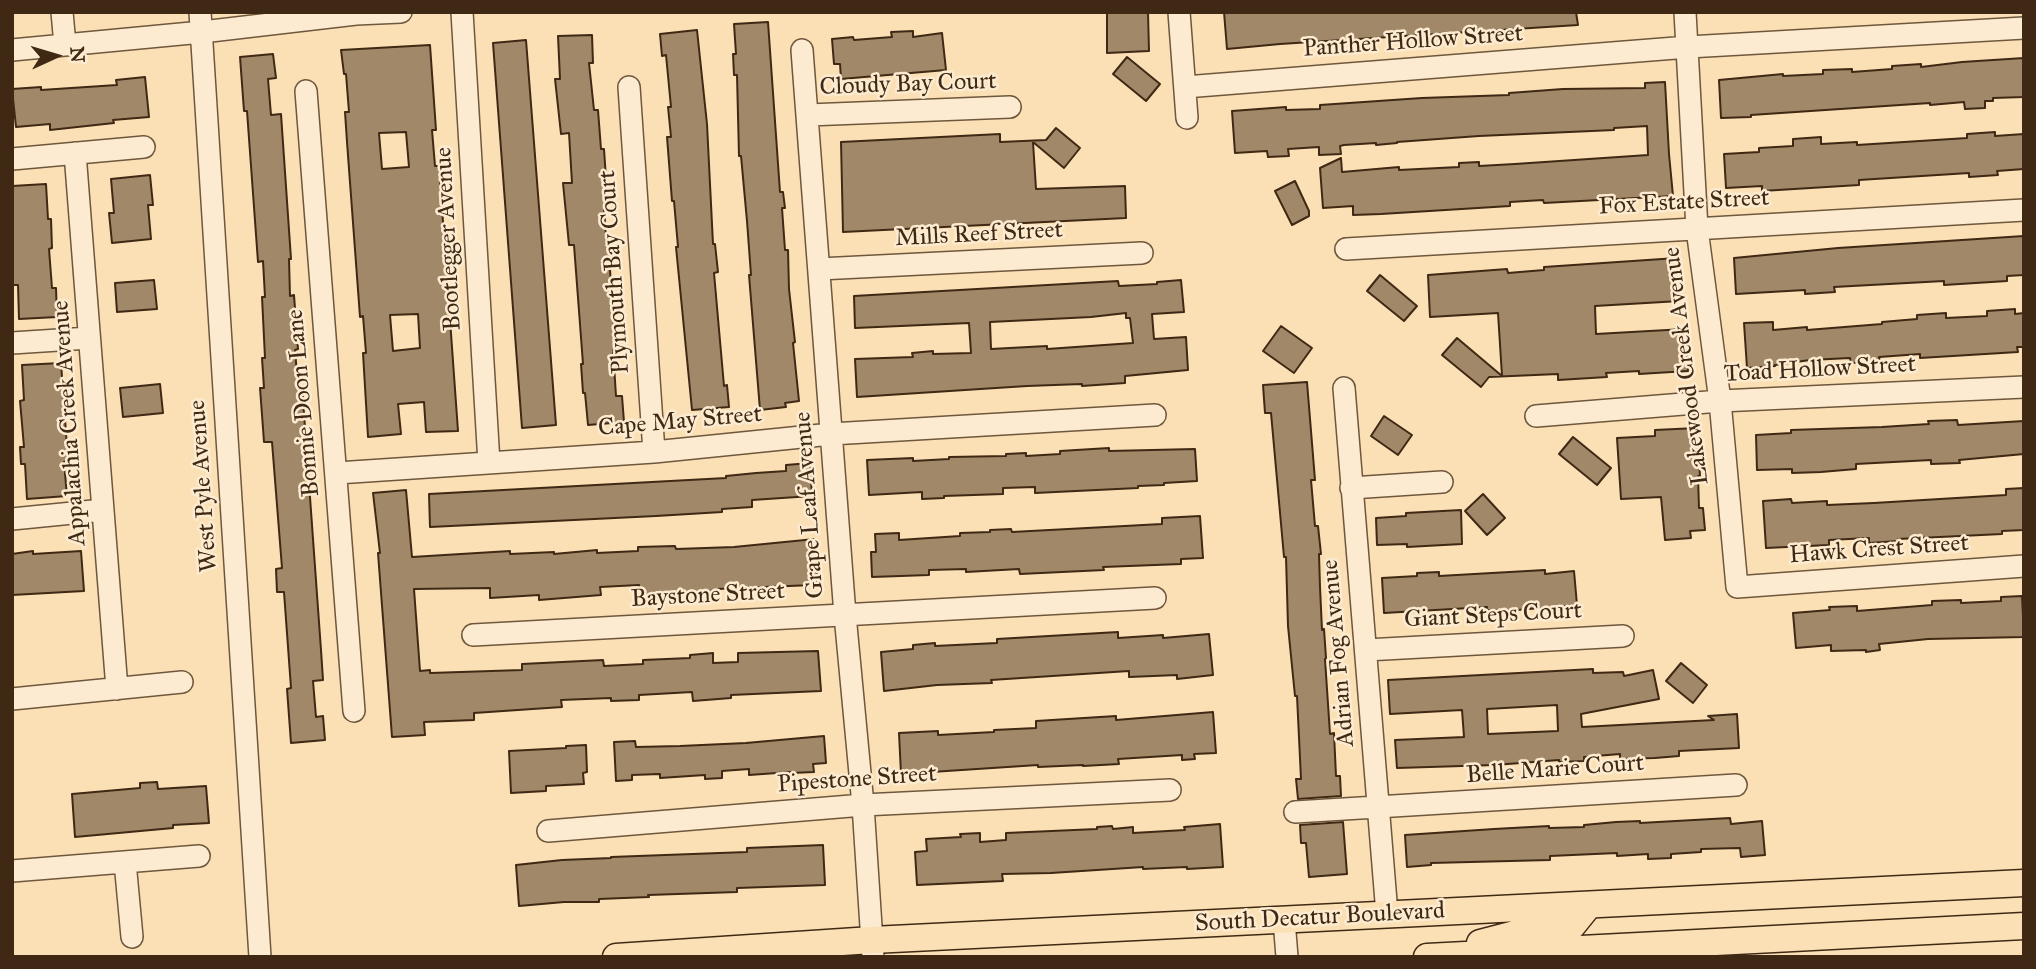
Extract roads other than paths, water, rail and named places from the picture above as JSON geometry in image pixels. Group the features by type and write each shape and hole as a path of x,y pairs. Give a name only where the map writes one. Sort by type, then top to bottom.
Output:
{"main road":[{"name":"South Decatur Boulevard","path":"616,957 873,948 1284,920 2024,883"},
{"path":"1429,957 1534,929 1572,926 1588,905"},
{"name":"South Decatur Boulevard","path":"1429,957 2024,926"}],"street":[{"path":"62,12 65,45"},
{"path":"12,50 65,45 201,22 401,12"},
{"name":"Bootlegger Avenue","path":"462,12 488,463"},
{"path":"1179,12 1187,118"},
{"name":"Lakewood Creek Avenue","path":"1685,12 1697,229 1720,401 1737,587"},
{"name":"West Pyle Avenue","path":"201,22 260,957"},
{"name":"Panther Hollow Street","path":"1185,87 1688,47 2024,29"},
{"name":"Grape Leaf Avenue","path":"802,50 873,948"},
{"name":"Plymouth Bay Court","path":"629,87 654,452"},
{"name":"Bonnie Doon Lane","path":"306,91 354,711"},
{"name":"Cloudy Bay Court","path":"808,115 1010,107"},
{"path":"12,159 144,147"},
{"name":"Appalachia Creek Avenue","path":"75,153 117,689"},
{"name":"Fox Estate Street","path":"1346,249 2024,210"},
{"name":"Mills Reef Street","path":"819,269 1142,253"},
{"path":"12,343 89,338"},
{"name":"Toad Hollow Street","path":"1536,416 1720,401 2024,387"},
{"name":"Adrian Fog Avenue","path":"1344,388 1387,915"},
{"name":"Cape May Street","path":"337,473 654,452 831,434 1154,415"},
{"path":"1351,488 1442,482"},
{"path":"12,519 103,509"},
{"name":"Hawk Crest Street","path":"1737,587 2024,566"},
{"name":"Baystone Street","path":"473,635 1155,598"},
{"name":"Giant Steps Court","path":"1366,650 1623,636"},
{"path":"12,699 182,682"},
{"name":"Belle Marie Court","path":"1295,812 1736,785"},
{"name":"Pipestone Street","path":"548,831 863,804 1170,790"},
{"path":"12,871 199,856"},
{"path":"125,862 132,937"},
{"path":"1284,920 1287,957"}]}
